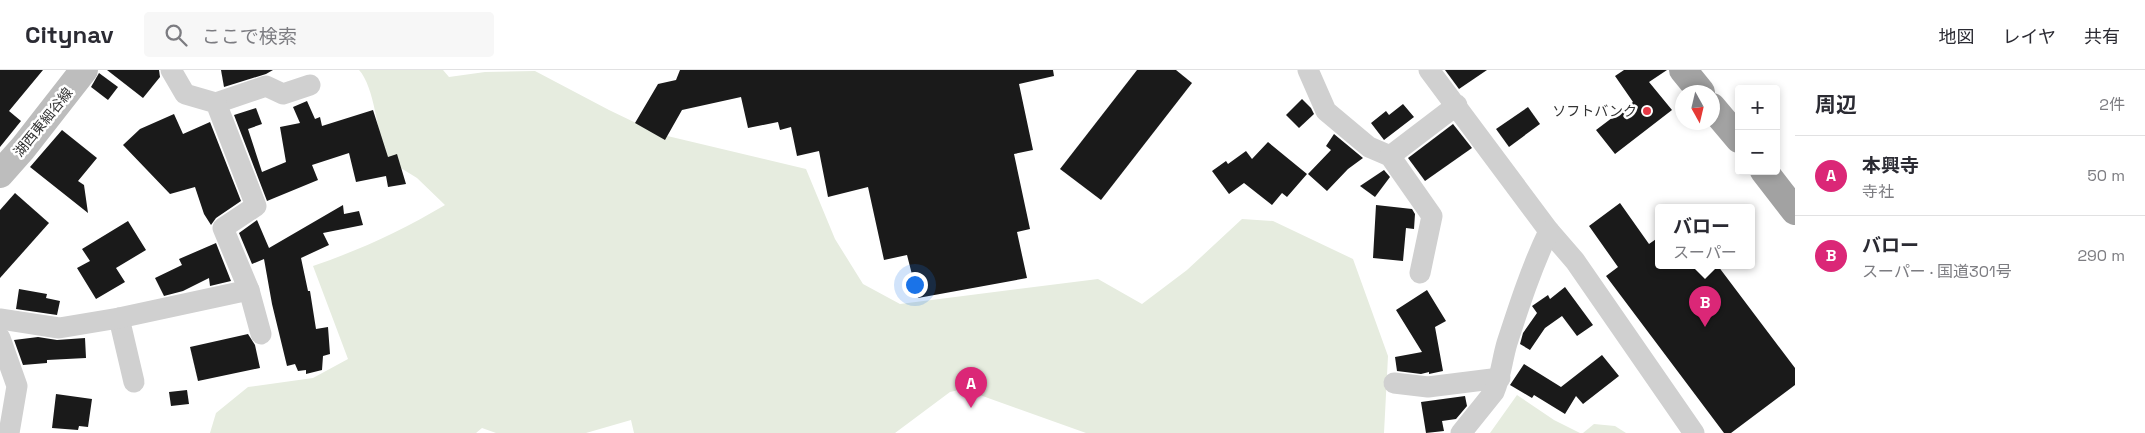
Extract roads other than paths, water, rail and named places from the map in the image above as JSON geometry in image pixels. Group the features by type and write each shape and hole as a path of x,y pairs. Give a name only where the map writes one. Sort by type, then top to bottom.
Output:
{"highway":[{"path":"1683,70 1695,85"},
{"path":"1720,117 1735,135"},
{"path":"1767,175 1795,211"}],"main road":[{"name":"湖西東細谷線","path":"0,174 23,148 84,70"}],"street":[{"path":"171,70 185,94 216,103 266,86 283,94 310,85"},
{"path":"1308,70 1326,111 1369,147 1390,156 1432,216 1420,273"},
{"path":"1429,70 1457,105 1549,231 1575,260 1694,433"},
{"path":"216,103 256,206 224,228 249,290 261,334"},
{"path":"1390,156 1457,105"},
{"path":"1461,433 1494,392 1500,378 1505,352 1519,306 1549,231"},
{"path":"0,319 59,328 119,318 249,290"},
{"path":"119,318 134,382"},
{"path":"0,338 17,386 9,433"},
{"path":"1394,384 1428,387 1500,378"}],"place":[{"name":"ソフトバンク","path":"1647,111"},
{"name":"バロー","path":"1705,327"},
{"name":"本興寺","path":"971,408"}]}
